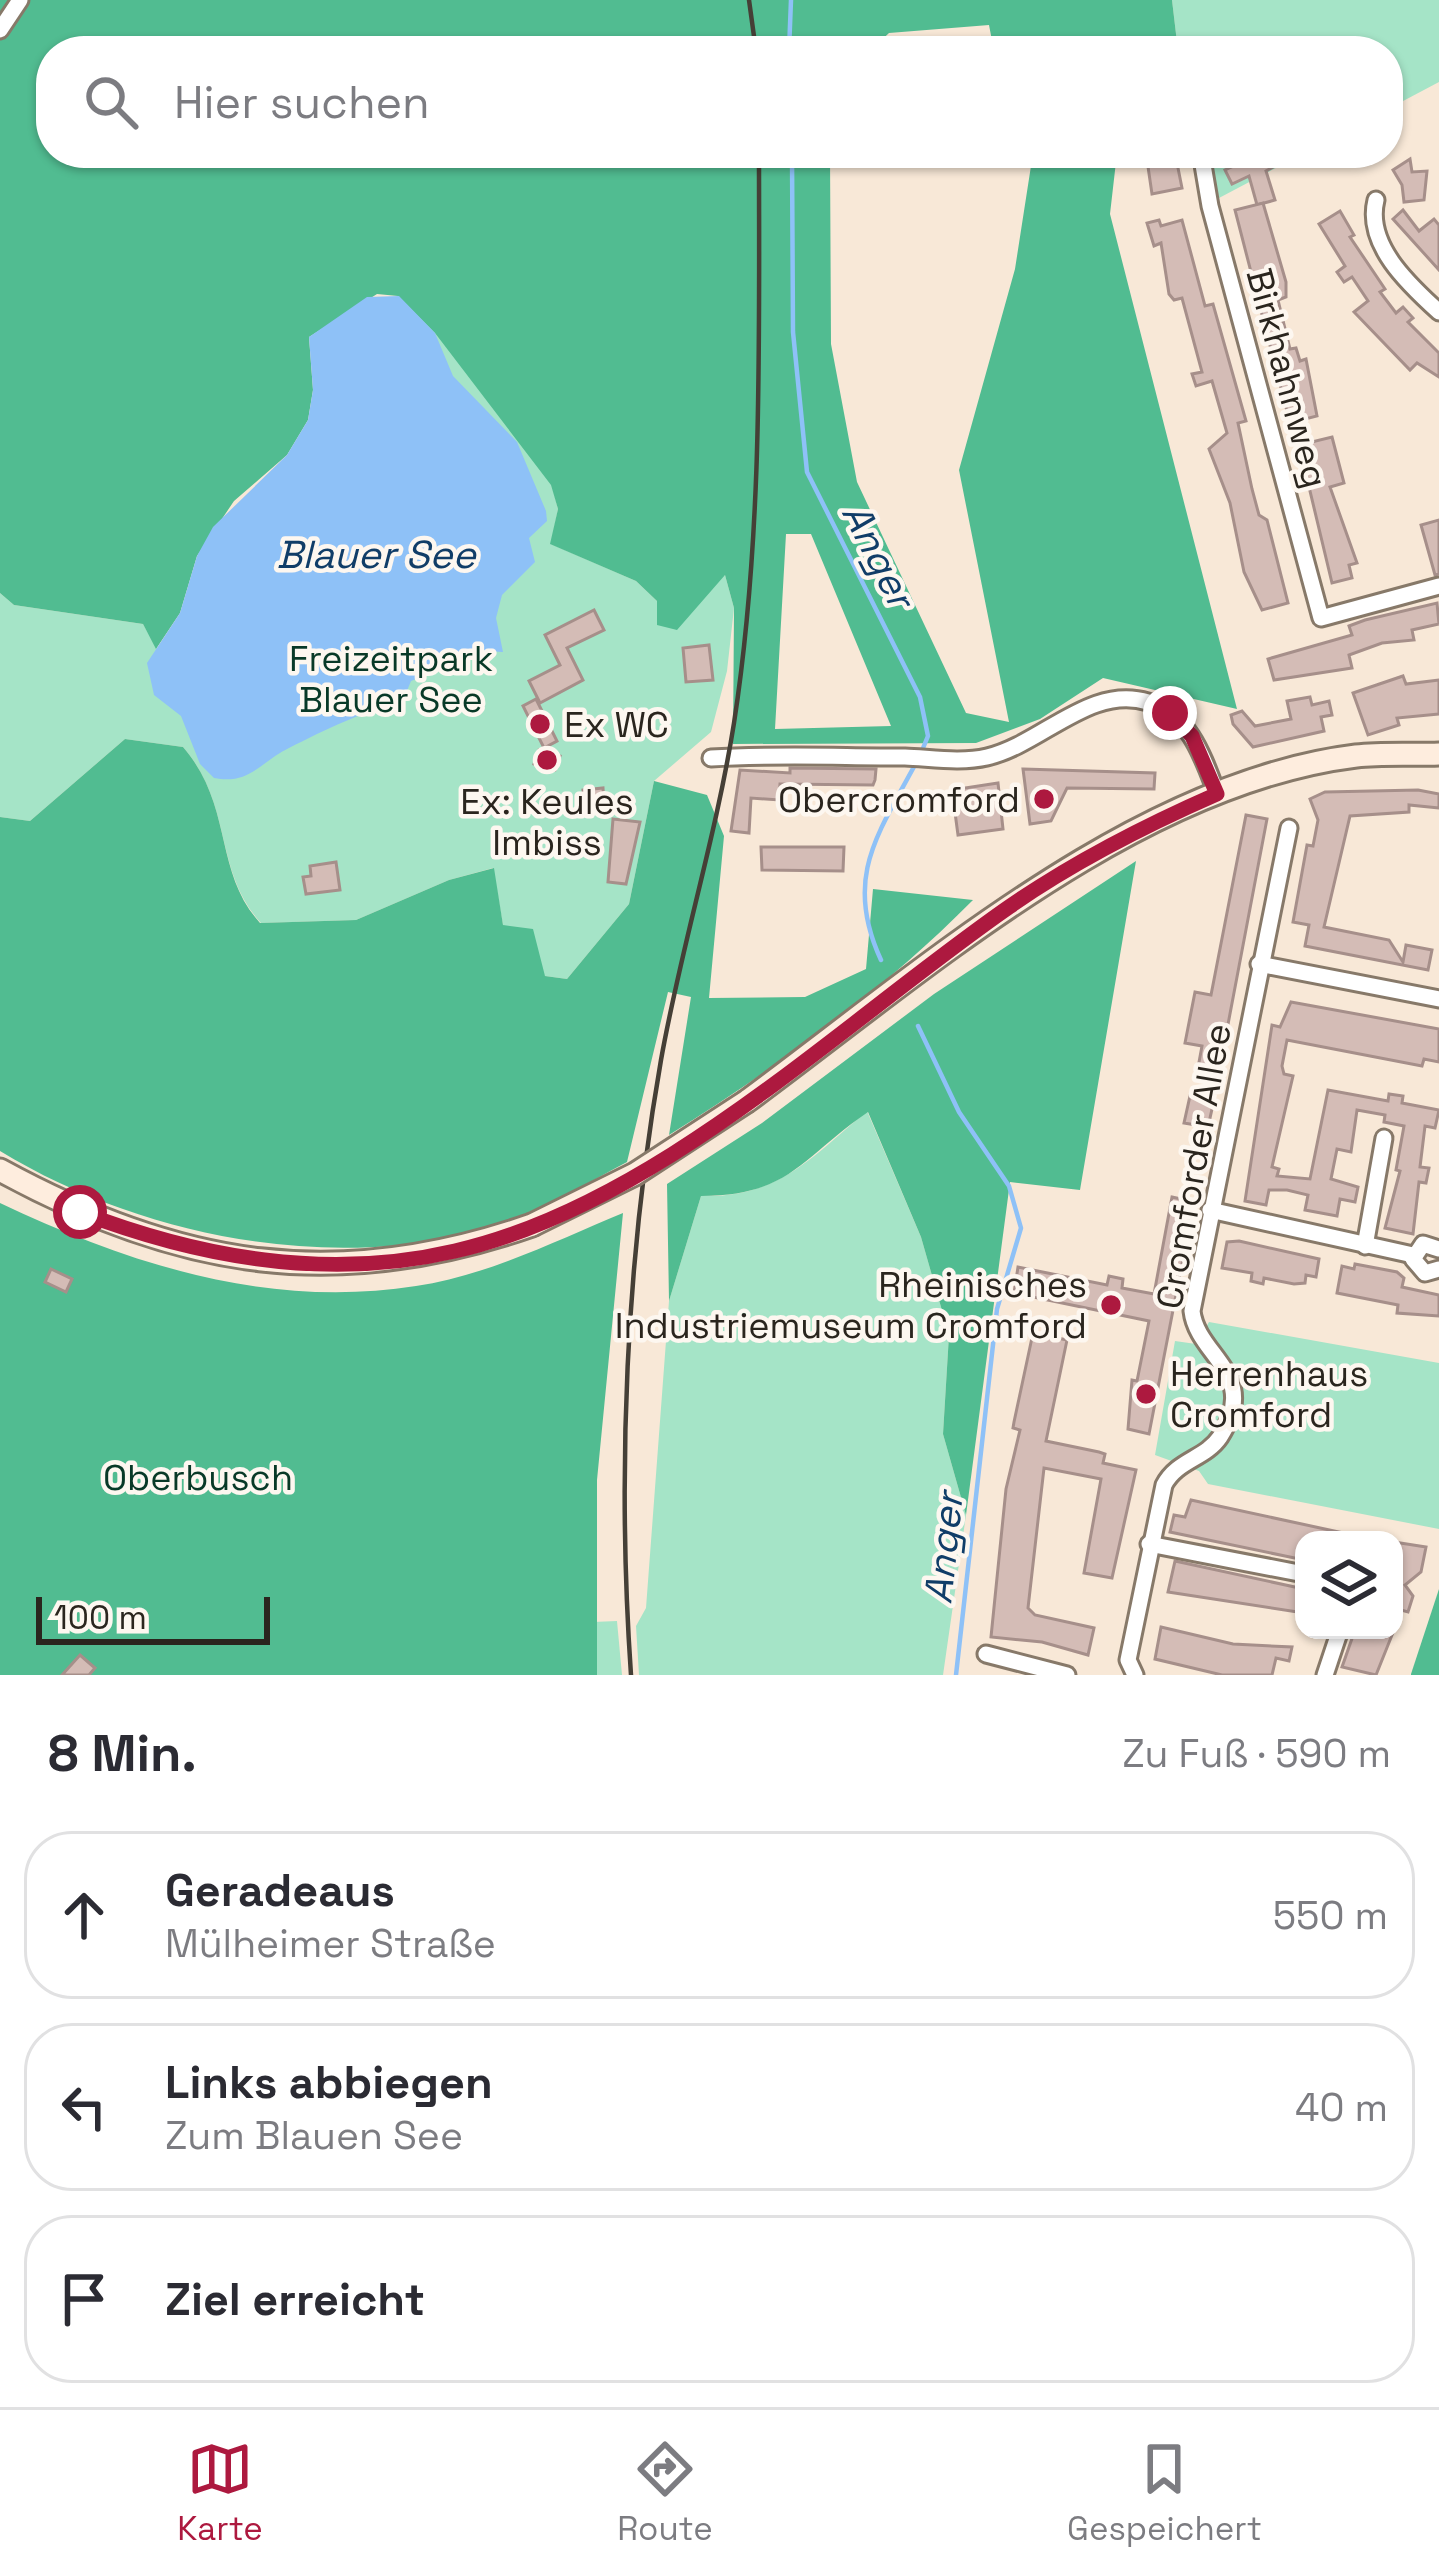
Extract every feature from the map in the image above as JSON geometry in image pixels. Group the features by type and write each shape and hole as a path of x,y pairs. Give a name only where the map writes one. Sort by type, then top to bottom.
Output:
{"main road":[{"path":"0,1170 68,1207 142,1235 241,1258 329,1265 457,1251 532,1225 635,1174 747,1101 1009,907 1130,832 1217,794 1355,756 1439,754"}],"street":[{"path":"0,30 20,0"},
{"name":"Birkhahnweg","path":"1204,168 1321,617 1439,586"},
{"path":"1376,200 1373,228 1380,244 1439,312"},
{"path":"711,758 972,759 1009,750 1093,704 1123,698 1153,703 1183,724 1217,794"},
{"name":"Cromforder Allee","path":"1135,1675 1128,1660 1149,1544 1172,1471 1218,1439 1232,1411 1223,1362 1195,1334 1193,1323 1210,1210 1288,828"},
{"path":"1259,964 1439,998"},
{"path":"1365,1246 1384,1138"},
{"path":"1210,1210 1413,1255"},
{"path":"1413,1255 1423,1244 1439,1249"},
{"path":"1413,1255 1421,1272 1439,1268"},
{"path":"1149,1544 1295,1572"},
{"path":"1325,1675 1337,1639"},
{"path":"986,1654 1067,1675"}],"green space":[{"path":"0,0 1172,0 1176,36 991,36 989,25 886,36 36,36 36,168 830,168 831,344 857,482 966,713 1009,722 959,470 1015,269 1031,168 1115,168 1110,214 1237,709 1103,678 1040,719 976,743 733,744 734,608 725,575 677,630 657,625 657,601 636,581 550,544 558,509 551,485 435,333 398,296 377,294 309,337 313,390 308,420 287,455 234,501 197,556 180,613 156,649 143,624 14,605 0,593","holes":["786,534 811,534 891,726 775,729"]},
{"path":"1172,0 1439,0 1439,82 1403,101 1403,36 1176,36"},
{"path":"1212,168 1276,168 1219,198"},
{"name":"Freizeitpark Blauer See","path":"399,296 436,333 552,485 558,509 551,544 636,581 657,601 725,575 734,608 727,671 711,732 654,781 629,904 567,979 545,976 503,925 493,868 449,880 356,920 261,923 236,882 210,792 183,747 125,739 30,821 0,817 0,593 14,605 143,624 157,649"},
{"path":"125,739 183,747 210,792 235,882 260,923 356,920 449,880 494,868 503,925 533,929 545,976 567,979 629,904 654,781 707,795 724,836 709,998 805,997 866,969 873,889 973,900 903,966 828,1026 669,1135 691,997 668,992 627,1162 542,1206 474,1232 393,1246 334,1248 217,1235 104,1202 0,1151 0,817 30,821"},
{"path":"1136,861 1080,1190 1010,1182 966,1515 943,1434 949,1335 921,1237 868,1112 776,1181 731,1194 701,1196 669,1301 667,1184 762,1123 934,994"},
{"path":"867,1111 921,1237 949,1335 943,1434 966,1515 943,1675 639,1675 636,1626 646,1608 669,1301 701,1196 728,1195 773,1182 810,1159"},
{"name":"Oberbusch","path":"0,1203 100,1245 202,1276 254,1286 361,1292 469,1274 623,1213 597,1480 597,1675 0,1675"},
{"path":"1209,1322 1439,1363 1439,1529 1208,1484 1199,1471 1155,1455 1175,1341 1196,1344"},
{"path":"1439,1589 1439,1675 1411,1675 1411,1674"},
{"path":"617,1621 622,1675 597,1675 593,1622"}],"water":[{"name":"Blauer See","path":"399,296 435,333 453,376 517,442 546,511 547,521 529,538 535,562 502,595 496,618 503,652 482,651 411,681 402,703 331,728 246,775 214,778 200,764 181,716 154,695 147,663 180,613 197,556 213,527 287,455 308,420 313,390 309,337 367,297"}],"building":[{"path":"1410,159 1412,172 1427,171 1424,200 1404,202 1402,185 1393,170 1403,168"},
{"path":"1148,168 1178,168 1182,188 1152,194"},
{"path":"1271,168 1266,171 1275,200 1257,205 1249,176 1232,184 1225,170"},
{"path":"1263,203 1286,282 1286,297 1278,300 1290,349 1296,348 1300,361 1306,359 1317,416 1290,423 1235,210"},
{"path":"1403,210 1419,231 1434,219 1439,225 1439,270 1393,219"},
{"path":"1340,211 1354,235 1350,237 1385,289 1380,292 1396,313 1403,307 1413,318 1408,322 1439,353 1439,377 1417,363 1410,370 1354,312 1368,301 1352,277 1344,282 1337,272 1345,266 1319,224"},
{"path":"1159,220 1161,226 1182,220 1205,306 1213,304 1246,421 1238,423 1252,489 1259,515 1267,520 1288,603 1262,610 1244,572 1230,503 1209,449 1227,433 1212,381 1196,386 1192,374 1202,372 1182,298 1174,300 1169,294 1161,243 1154,246 1147,223"},
{"path":"1332,437 1344,483 1330,487 1357,563 1349,565 1352,578 1332,583 1299,445"},
{"path":"1439,520 1439,574 1435,575 1421,525"},
{"path":"1437,603 1439,624 1412,630 1414,640 1382,643 1349,655 1352,668 1274,680 1268,659 1352,635 1349,626 1365,620"},
{"path":"594,610 604,630 567,648 583,680 540,703 529,681 560,665 545,635"},
{"path":"709,645 713,680 686,682 683,648"},
{"path":"1403,676 1406,684 1439,680 1439,714 1397,718 1399,725 1368,735 1353,693"},
{"path":"1310,697 1312,705 1329,701 1332,715 1321,717 1324,731 1253,747 1233,724 1231,715 1242,711 1255,726 1291,719 1287,701"},
{"name":"Ex WC","path":"536,699 557,741 544,748 523,706"},
{"name":"Ex: Keules Imbiss","path":"539,750 560,756 555,770 534,764"},
{"path":"790,768 876,769 873,785 780,784 779,800 751,798 749,833 731,831 740,770 790,773"},
{"name":"Obercromford","path":"1023,769 1155,773 1154,789 1067,788 1051,821 1030,824"},
{"path":"998,783 1003,829 958,835 952,790"},
{"path":"603,788 604,805 585,806 583,790"},
{"path":"1418,790 1439,794 1439,808 1409,805 1409,812 1350,816 1324,927 1389,940 1403,962 1406,945 1432,950 1428,970 1305,946 1309,925 1293,922 1307,845 1313,846 1318,820 1310,799 1325,792"},
{"path":"1246,815 1267,819 1218,1077 1197,1073 1202,1046 1185,1043 1195,992 1211,995"},
{"path":"613,819 640,822 626,884 608,882"},
{"path":"761,847 844,847 843,871 762,870"},
{"path":"336,862 340,890 306,894 303,877 311,876 310,866"},
{"path":"1291,1002 1439,1029 1439,1062 1424,1059 1422,1066 1287,1040 1282,1066 1284,1074 1293,1076 1272,1167 1279,1169 1277,1176 1310,1179 1328,1090 1388,1101 1389,1094 1403,1096 1402,1103 1439,1110 1435,1128 1425,1126 1420,1167 1429,1168 1426,1183 1419,1182 1413,1234 1385,1228 1400,1171 1396,1170 1404,1126 1384,1122 1385,1115 1357,1110 1351,1152 1337,1149 1331,1179 1358,1187 1355,1202 1340,1199 1337,1216 1305,1210 1308,1195 1287,1190 1269,1190 1266,1205 1245,1201 1272,1025 1280,1027"},
{"path":"1190,1096 1214,1100 1208,1127 1184,1123"},
{"path":"1172,1197 1194,1202 1149,1434 1128,1429 1132,1380 1137,1381 1149,1321 1014,1293 1018,1267 1107,1285 1109,1276 1123,1279 1122,1288 1154,1294"},
{"path":"1227,1242 1319,1259 1316,1277 1306,1275 1305,1283 1294,1284 1264,1278 1263,1284 1251,1281 1252,1273 1222,1268"},
{"path":"1355,1264 1397,1272 1404,1278 1402,1287 1439,1295 1439,1316 1397,1313 1398,1305 1337,1293 1342,1266 1354,1269"},
{"path":"51,1269 72,1279 66,1292 45,1282"},
{"path":"1033,1333 1067,1340 1046,1441 1099,1452 1105,1454 1103,1463 1136,1470 1112,1578 1084,1573 1101,1479 1044,1468 1028,1608 1035,1615 1094,1628 1088,1655 1042,1642 991,1637 1006,1489 1020,1430 1013,1428"},
{"path":"1191,1500 1334,1531 1295,1531 1295,1558 1170,1532 1174,1515 1185,1517"},
{"path":"1403,1543 1426,1547 1421,1572 1405,1585 1413,1596 1408,1612 1403,1611"},
{"path":"1175,1561 1295,1587 1295,1612 1168,1592"},
{"path":"1161,1627 1233,1644 1292,1647 1289,1661 1276,1658 1272,1675 1222,1675 1155,1659"},
{"path":"1352,1639 1390,1639 1376,1675 1342,1667"},
{"path":"80,1655 95,1668 89,1675 62,1675"}],"waterway":[{"name":"Anger","path":"790,36 791,0"},
{"name":"Anger","path":"792,168 793,332 807,472 920,697 928,736 921,753"},
{"name":"Anger","path":"881,960 870,931 865,880 878,835 916,763"},
{"name":"Anger","path":"918,1026 959,1112 1009,1186 1021,1228 997,1309 956,1675"}],"railway":[{"path":"749,0 754,36"},
{"path":"631,1675 625,1444 632,1289 661,1060 727,766 743,652 757,439 759,168"}],"place":[{"name":"Ex WC","path":"540,724"},
{"name":"Ex: Keules Imbiss","path":"547,760"},
{"name":"Obercromford","path":"1044,799"},
{"name":"Rheinisches Industriemuseum Cromford","path":"1111,1305"},
{"name":"Herrenhaus Cromford","path":"1146,1394"}],"route":[{"path":"80,1212 186,1248 329,1265 457,1251 532,1225 688,1142 1009,907 1064,872 1130,832 1217,794 1192,736 1170,713"}]}
